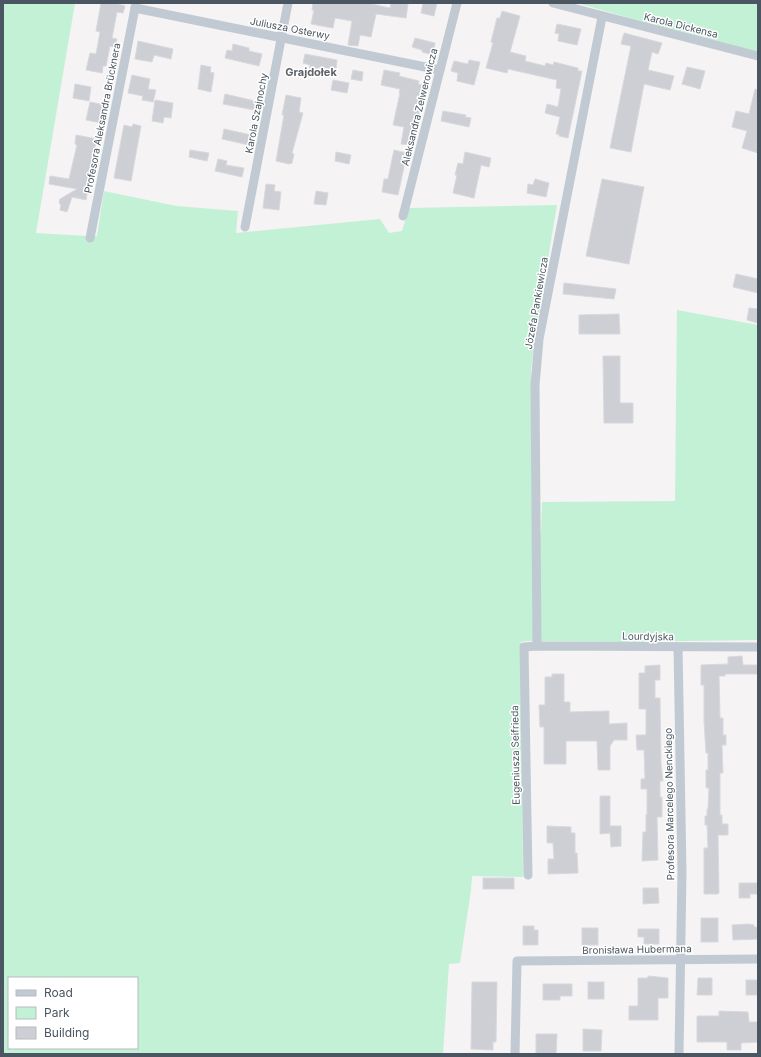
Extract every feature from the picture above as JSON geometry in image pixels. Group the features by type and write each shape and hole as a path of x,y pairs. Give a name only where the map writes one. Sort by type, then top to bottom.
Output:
{"street":[{"name":"Karola Szajnochy","path":"245,227 288,3"},
{"name":"Aleksandra Zelwerowicza","path":"403,216 457,3"},
{"name":"Karola Dickensa","path":"553,3 602,17 758,56"},
{"name":"Juliusza Osterwy","path":"136,6 282,38 440,70"},
{"name":"Profesora Aleksandra Brücknera","path":"90,238 136,6"},
{"name":"Józefa Pankiewicza","path":"537,646 535,385 539,339 602,17"},
{"name":"Lourdyjska","path":"537,646 758,647"},
{"name":"Eugeniusza Seifrieda","path":"528,875 524,647 537,646"},
{"name":"Profesora Marcelego Nenckiego","path":"678,647 682,872 679,1054"},
{"name":"Bronisława Hubermana","path":"515,1054 517,961 758,959"}],"green space":[{"path":"3,3 75,3 36,233 97,236 104,191 176,206 238,211 236,233 380,219 389,233 402,231 409,208 557,205 531,369 532,533 541,534 542,502 675,501 677,310 758,325 758,640 521,642 523,877 472,876 460,963 449,964 443,1054 3,1054"},
{"path":"577,3 758,3 758,52 644,22"}],"building":[{"path":"101,3 118,3 125,6 123,13 117,12 112,38 117,39 115,47 110,46 106,66 103,66 102,73 86,70 90,53 96,54 100,32 96,31"},
{"path":"313,3 367,3 390,8 391,3 408,4 406,18 376,14 371,37 360,35 358,46 348,45 352,21 335,18 333,28 311,24 314,10 312,10"},
{"path":"423,3 437,3 434,16 421,13"},
{"path":"502,11 520,16 510,52 526,56 525,61 545,66 546,63 553,65 554,62 578,68 578,71 582,71 568,138 556,134 560,117 545,113 547,104 558,107 561,89 556,88 557,80 508,69 507,73 486,68 493,43 491,42 497,18 500,18"},
{"path":"557,24 581,29 577,45 558,41 559,34 555,33"},
{"path":"624,33 662,43 658,54 652,52 648,70 674,76 670,90 644,84 631,152 610,148 631,46 621,44"},
{"path":"415,38 435,43 433,55 412,47"},
{"path":"138,41 173,49 171,59 154,55 152,62 135,59"},
{"path":"233,44 249,48 249,51 262,54 259,66 225,58 227,50 232,51"},
{"path":"305,54 337,60 336,70 319,67 318,76 309,74 310,65 303,63"},
{"path":"469,60 480,62 474,85 457,81 458,73 451,71 454,61 468,64"},
{"path":"201,65 211,67 210,72 214,73 211,92 198,89"},
{"path":"687,67 705,71 700,89 682,84"},
{"path":"353,70 363,72 362,81 351,79"},
{"path":"384,70 400,73 399,76 419,81 418,84 428,86 420,108 413,145 401,144 404,127 393,125 400,89 381,85"},
{"path":"132,75 150,79 148,89 156,90 153,102 142,100 143,96 128,93"},
{"path":"333,80 349,83 347,93 331,90"},
{"path":"75,84 91,87 89,101 73,98"},
{"path":"755,89 758,90 758,153 742,148 747,131 732,127 736,111 749,114"},
{"path":"225,94 255,101 254,110 223,104"},
{"path":"286,95 301,98 299,112 303,113 292,153 294,154 292,163 289,164 276,161"},
{"path":"155,100 173,103 171,118 164,117 163,123 152,121"},
{"path":"90,102 105,105 102,123 86,120"},
{"path":"443,111 466,115 465,117 471,118 469,127 441,121"},
{"path":"133,124 141,126 131,181 114,178 124,125 132,127"},
{"path":"224,129 251,135 249,145 222,139"},
{"path":"76,135 97,139 87,182 89,182 86,200 72,197 67,212 60,210 60,199 77,189 49,184 50,176 69,179 77,145 75,144"},
{"path":"190,150 209,153 207,161 189,157"},
{"path":"394,150 407,153 398,195 382,192 384,179 388,179"},
{"path":"336,152 351,155 349,164 335,161"},
{"path":"465,152 491,158 489,167 481,165 474,198 453,193 458,163 463,164"},
{"path":"218,159 227,161 226,165 244,168 242,177 215,171"},
{"path":"535,179 549,183 546,197 527,193 528,184 533,185"},
{"path":"602,179 644,187 629,264 586,256"},
{"path":"266,184 275,185 274,191 281,192 279,210 263,208"},
{"path":"316,191 328,193 326,205 314,204"},
{"path":"736,274 758,279 758,293 733,287"},
{"path":"564,283 616,289 614,299 563,294"},
{"path":"749,308 758,309 758,323 747,320"},
{"path":"619,314 620,334 579,334 579,315"},
{"path":"603,356 620,356 620,403 633,403 633,423 604,423"},
{"path":"742,656 743,665 758,665 758,674 725,674 725,676 719,676 720,718 723,718 723,735 726,735 726,745 722,745 723,773 720,773 720,815 722,815 722,824 728,824 728,835 718,835 719,893 704,894 704,848 708,848 705,816 707,816 708,809 709,788 706,788 708,753 706,753 704,685 701,685 701,665 728,664 728,657"},
{"path":"660,665 660,680 655,680 655,698 660,698 661,764 663,781 660,781 660,797 662,797 662,817 657,817 658,860 642,861 643,832 646,832 647,789 641,789 641,779 645,779 644,750 637,750 636,735 646,735 646,709 639,709 639,673 645,673 645,666"},
{"path":"552,674 564,674 564,702 570,702 570,712 609,711 609,724 627,723 627,740 614,740 610,746 610,770 598,770 597,741 566,741 566,764 544,764 544,727 540,727 539,705 545,705 545,677 552,677"},
{"path":"600,796 610,796 610,826 621,826 621,846 611,847 610,833 600,834"},
{"path":"547,826 571,827 571,833 575,833 575,853 577,853 578,873 548,874 548,859 554,859 553,843 547,843"},
{"path":"483,878 514,878 514,889 483,889"},
{"path":"739,883 758,883 758,894 750,894 750,898 739,898"},
{"path":"643,888 658,888 659,903 643,904"},
{"path":"701,918 718,918 718,942 701,942"},
{"path":"748,924 758,927 758,939 733,940 732,925"},
{"path":"523,926 534,926 534,930 538,930 538,945 523,945"},
{"path":"582,928 598,928 598,945 582,945"},
{"path":"638,929 659,929 659,944 644,944 644,937 638,937"},
{"path":"648,976 668,978 668,998 658,998 658,1020 629,1020 629,1006 638,1006 638,978 648,978"},
{"path":"698,978 712,978 712,995 697,995"},
{"path":"746,980 758,980 758,995 746,995"},
{"path":"472,982 497,982 496,1042 493,1042 493,1050 471,1049"},
{"path":"588,982 604,982 604,999 588,999"},
{"path":"543,984 572,984 572,996 560,996 560,1000 543,1000"},
{"path":"719,1011 748,1012 749,1022 758,1022 758,1042 741,1043 741,1050 727,1050 727,1042 697,1042 697,1016 719,1016"},
{"path":"583,1029 602,1030 601,1051 583,1051"},
{"path":"536,1034 557,1034 556,1054 536,1054"}],"district":[{"name":"Grajdołek","path":"311,72"}]}
